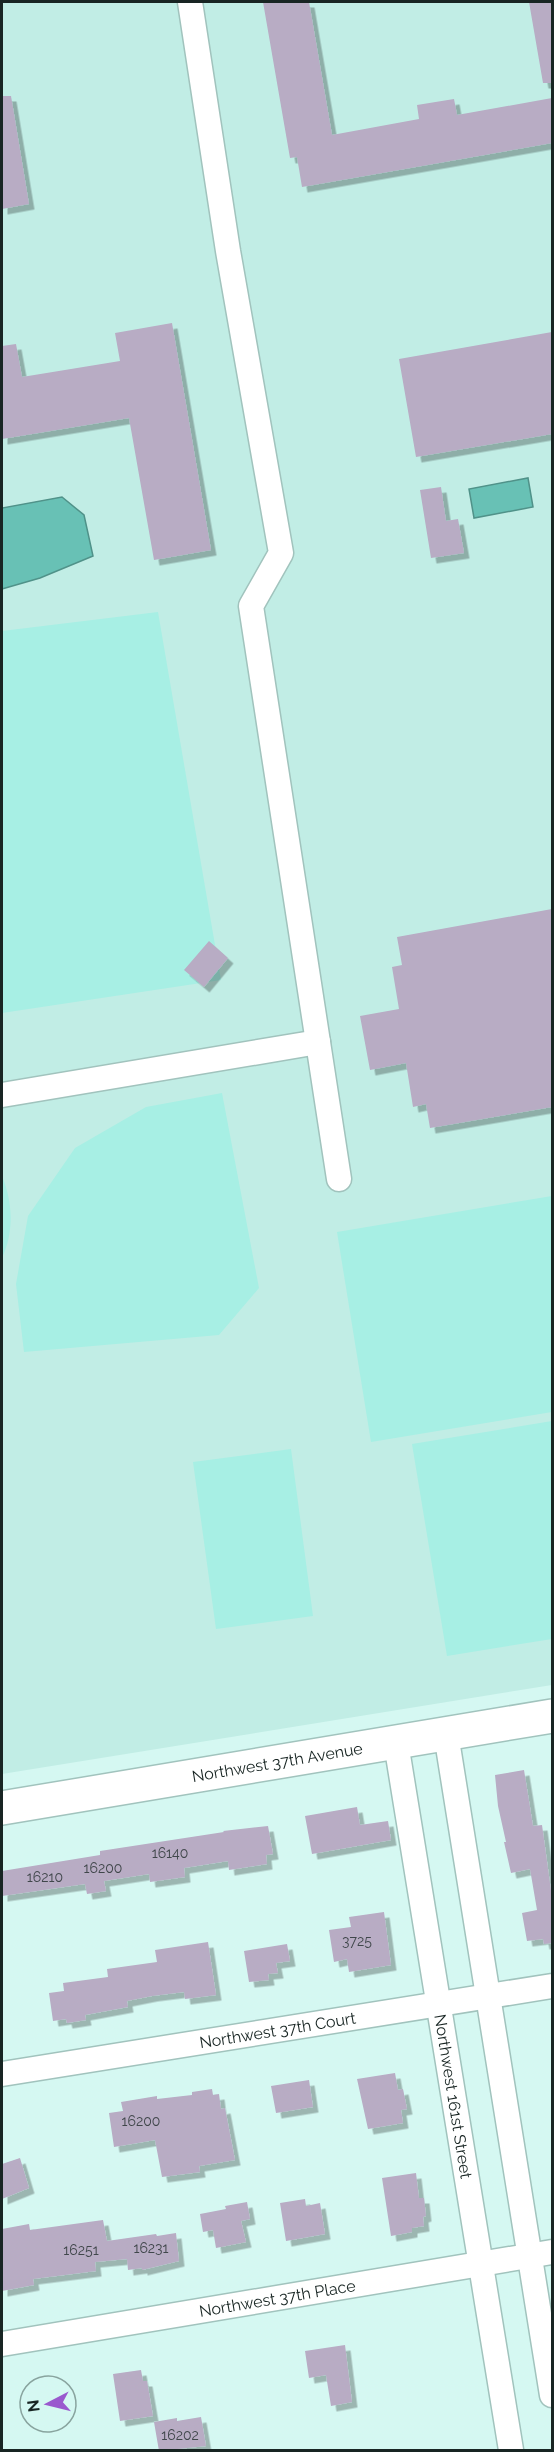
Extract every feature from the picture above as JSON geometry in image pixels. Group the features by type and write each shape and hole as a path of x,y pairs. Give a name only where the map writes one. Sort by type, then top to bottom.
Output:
{"main road":[{"name":"Northwest 37th Avenue","path":"2,1808 552,1716"}],"street":[{"path":"190,2 228,251 281,553 251,606 339,1179"},
{"path":"2,1095 318,1042"},
{"path":"446,1734 488,1997 541,2254 552,2395"},
{"name":"Northwest 161st Street","path":"396,1743 511,2451"},
{"name":"Northwest 37th Court","path":"2,2074 552,1986"},
{"name":"Northwest 37th Place","path":"2,2344 541,2254"}],"shaded area":[{"path":"2,2 552,2 552,1685 2,1774"},
{"path":"528,478 533,507 474,518 469,489"},
{"path":"62,497 84,515 93,556 40,578 2,589 2,508"},
{"path":"158,612 221,980 2,1013 2,631"},
{"path":"222,1093 259,1288 219,1335 24,1352 16,1284 28,1216 75,1148 146,1107"},
{"path":"2,1176 11,1217 9,1238 2,1258"},
{"path":"552,1196 552,1412 371,1442 337,1232"},
{"path":"552,1421 552,1639 447,1656 412,1444"},
{"path":"291,1449 313,1616 216,1629 193,1462"}],"building":[{"path":"263,2 309,2 332,135 419,119 417,105 454,99 457,115 552,98 552,143 302,187 297,157 290,158"},
{"path":"529,2 552,2 552,83 543,83"},
{"path":"2,96 11,96 29,204 2,209"},
{"path":"172,323 211,550 154,560 129,418 2,439 2,346 16,344 22,377 120,361 115,333"},
{"path":"552,332 552,434 416,457 399,359"},
{"path":"441,487 446,521 458,519 464,553 431,558 420,490"},
{"path":"552,909 552,1107 430,1128 426,1104 413,1107 406,1063 370,1070 360,1016 399,1009 392,967 402,965 397,937"},
{"path":"209,941 228,958 204,987 184,970"},
{"path":"524,1770 533,1826 542,1825 552,1898 552,1943 544,1944 543,1939 527,1941 522,1913 537,1910 530,1869 511,1873 498,1806 495,1775"},
{"path":"357,1807 360,1825 388,1821 391,1840 312,1854 305,1816"},
{"path":"268,1826 273,1854 266,1855 267,1864 229,1870 228,1861 184,1868 185,1877 150,1882 149,1874 104,1881 106,1891 87,1894 85,1884 2,1896 2,1871 100,1855 100,1851"},
{"path":"384,1912 391,1965 349,1972 347,1959 334,1962 329,1930 351,1927 349,1917"},
{"path":"208,1942 216,1995 185,1999 184,1992 152,1996 127,2001 128,2007 85,2015 86,2020 67,2023 66,2019 53,2021 49,1993 64,1991 63,1983 108,1977 107,1969 157,1962 155,1950"},
{"path":"287,1944 290,1961 276,1963 278,1973 268,1974 269,1980 249,1982 244,1951"},
{"path":"395,2073 398,2090 403,2089 407,2109 401,2110 403,2123 368,2129 357,2079"},
{"path":"309,2080 313,2107 276,2113 271,2086"},
{"path":"212,2089 213,2095 219,2094 221,2109 225,2108 235,2160 199,2166 200,2172 162,2177 155,2140 114,2147 109,2113 123,2111 121,2102 157,2096 157,2099 192,2095 192,2092"},
{"path":"20,2158 29,2188 2,2199 2,2164"},
{"path":"416,2173 419,2198 424,2198 426,2216 423,2217 424,2226 412,2228 412,2232 391,2236 382,2178"},
{"path":"305,2199 306,2206 320,2203 325,2234 286,2241 280,2203"},
{"path":"247,2202 250,2219 241,2221 246,2242 216,2248 213,2230 203,2232 200,2214"},
{"path":"103,2220 107,2241 176,2233 179,2261 142,2270 142,2268 128,2270 127,2259 95,2262 96,2271 33,2279 34,2285 2,2291 2,2229 29,2224 30,2230"},
{"path":"345,2345 352,2402 331,2406 326,2375 309,2378 305,2351"},
{"path":"141,2370 143,2381 147,2381 153,2416 120,2421 113,2374"},
{"path":"201,2417 206,2446 159,2451 154,2422"}]}
